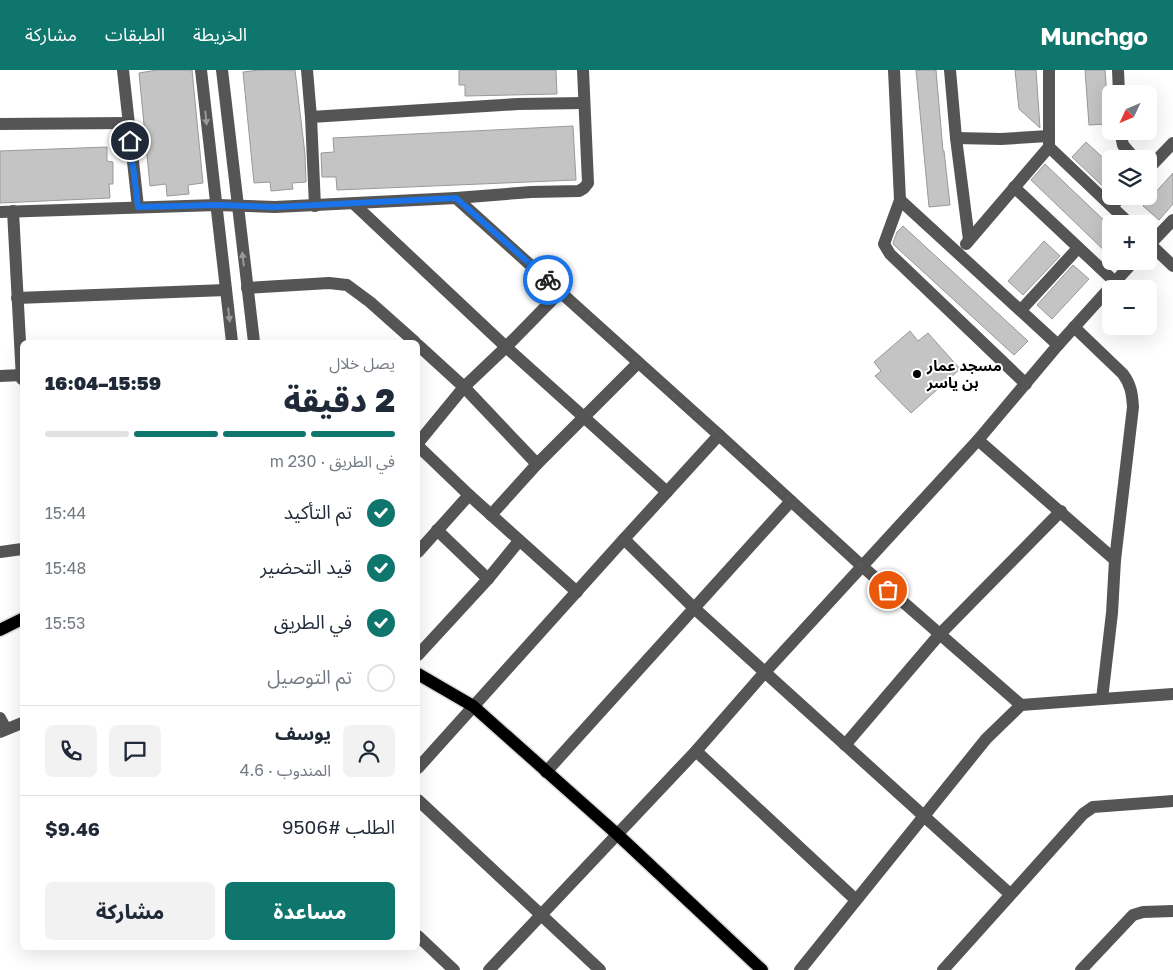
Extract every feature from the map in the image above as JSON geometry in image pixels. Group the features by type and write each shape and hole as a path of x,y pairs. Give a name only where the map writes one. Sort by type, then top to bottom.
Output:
{"main road":[{"path":"0,630 20,620"},
{"path":"420,675 474,706 618,835 762,970"}],"street":[{"path":"123,70 138,207"},
{"path":"201,70 232,340"},
{"path":"222,70 254,340"},
{"path":"307,70 315,206"},
{"path":"20,345 17,298 6,211 217,205 315,206 532,192 579,191 588,184 583,70"},
{"path":"894,70 900,200 884,244 890,254 1026,384"},
{"path":"950,70 956,138 969,240"},
{"path":"959,253 1049,142 1049,70"},
{"path":"1118,70 1119,85"},
{"path":"311,117 518,104 584,103"},
{"path":"0,124 128,123"},
{"path":"956,138 1049,142 1121,215"},
{"path":"1157,160 1173,143"},
{"path":"1014,187 1113,280"},
{"path":"456,198 561,291 862,567 1021,705"},
{"path":"900,200 1058,345"},
{"path":"354,204 506,347 667,492"},
{"path":"1157,236 1173,220"},
{"path":"1021,310 1078,248"},
{"path":"1157,251 1173,266"},
{"path":"1117,280 1126,270"},
{"path":"247,288 329,283 347,285 370,302 412,340"},
{"path":"17,298 226,290"},
{"path":"420,442 464,387 561,291"},
{"path":"490,970 696,751 765,672 978,440 1058,345 1102,297"},
{"path":"1074,328 1123,374 1129,382 1132,392 1133,407 1115,560 1112,613 1102,699"},
{"path":"420,348 464,387 537,464"},
{"path":"491,515 537,464 638,363"},
{"path":"0,376 20,376"},
{"path":"420,766 719,436"},
{"path":"978,440 1115,560"},
{"path":"420,446 469,495 577,592"},
{"path":"420,550 469,495"},
{"path":"546,772 791,501"},
{"path":"845,745 939,635 1061,511"},
{"path":"437,530 488,578"},
{"path":"624,539 694,608 1010,894"},
{"path":"420,653 520,541"},
{"path":"0,552 20,550"},
{"path":"800,970 986,739 1021,705 1173,694"},
{"path":"2,726 20,723"},
{"path":"696,751 856,900"},
{"path":"942,970 1083,814 1093,806 1173,801"},
{"path":"420,802 600,970"},
{"path":"1081,970 1132,916 1143,912 1173,912"},
{"path":"420,938 454,970"}],"building":[{"path":"157,70 192,70 203,183 188,185 189,194 167,196 166,184 150,186 139,73"},
{"path":"295,70 305,154 306,182 292,183 293,189 271,191 270,182 254,183 243,72"},
{"path":"459,70 556,70 557,94 465,96 465,85 459,85"},
{"path":"916,70 936,70 950,205 929,207"},
{"path":"1015,70 1036,70 1040,128 1019,109"},
{"path":"1085,70 1105,70 1106,85 1102,85 1102,124 1089,125"},
{"path":"573,126 576,180 337,190 336,177 322,177 321,153 334,152 333,138"},
{"path":"1086,142 1102,157 1102,185 1072,157"},
{"path":"107,147 107,161 113,162 113,184 109,184 110,198 0,203 0,151"},
{"path":"1045,164 1102,218 1102,248 1031,180"},
{"path":"1173,173 1173,204 1159,220 1157,215 1153,215 1143,206 1157,205 1157,191"},
{"path":"903,226 1028,341 1014,355 894,245 897,232"},
{"path":"1044,241 1060,256 1023,295 1008,281"},
{"path":"1073,265 1089,279 1052,319 1037,305"},
{"name":"مسجد عمار بن ياسر","path":"910,331 918,341 928,333 960,369 911,413 875,376 881,371 874,362"}],"way so far":[{"path":"548,280 888,590"}],"place":[{"name":"مسجد عمار بن ياسر","path":"917,374"}],"route":[{"path":"130,141 138,207 237,205 276,207 456,198 548,280"}]}
